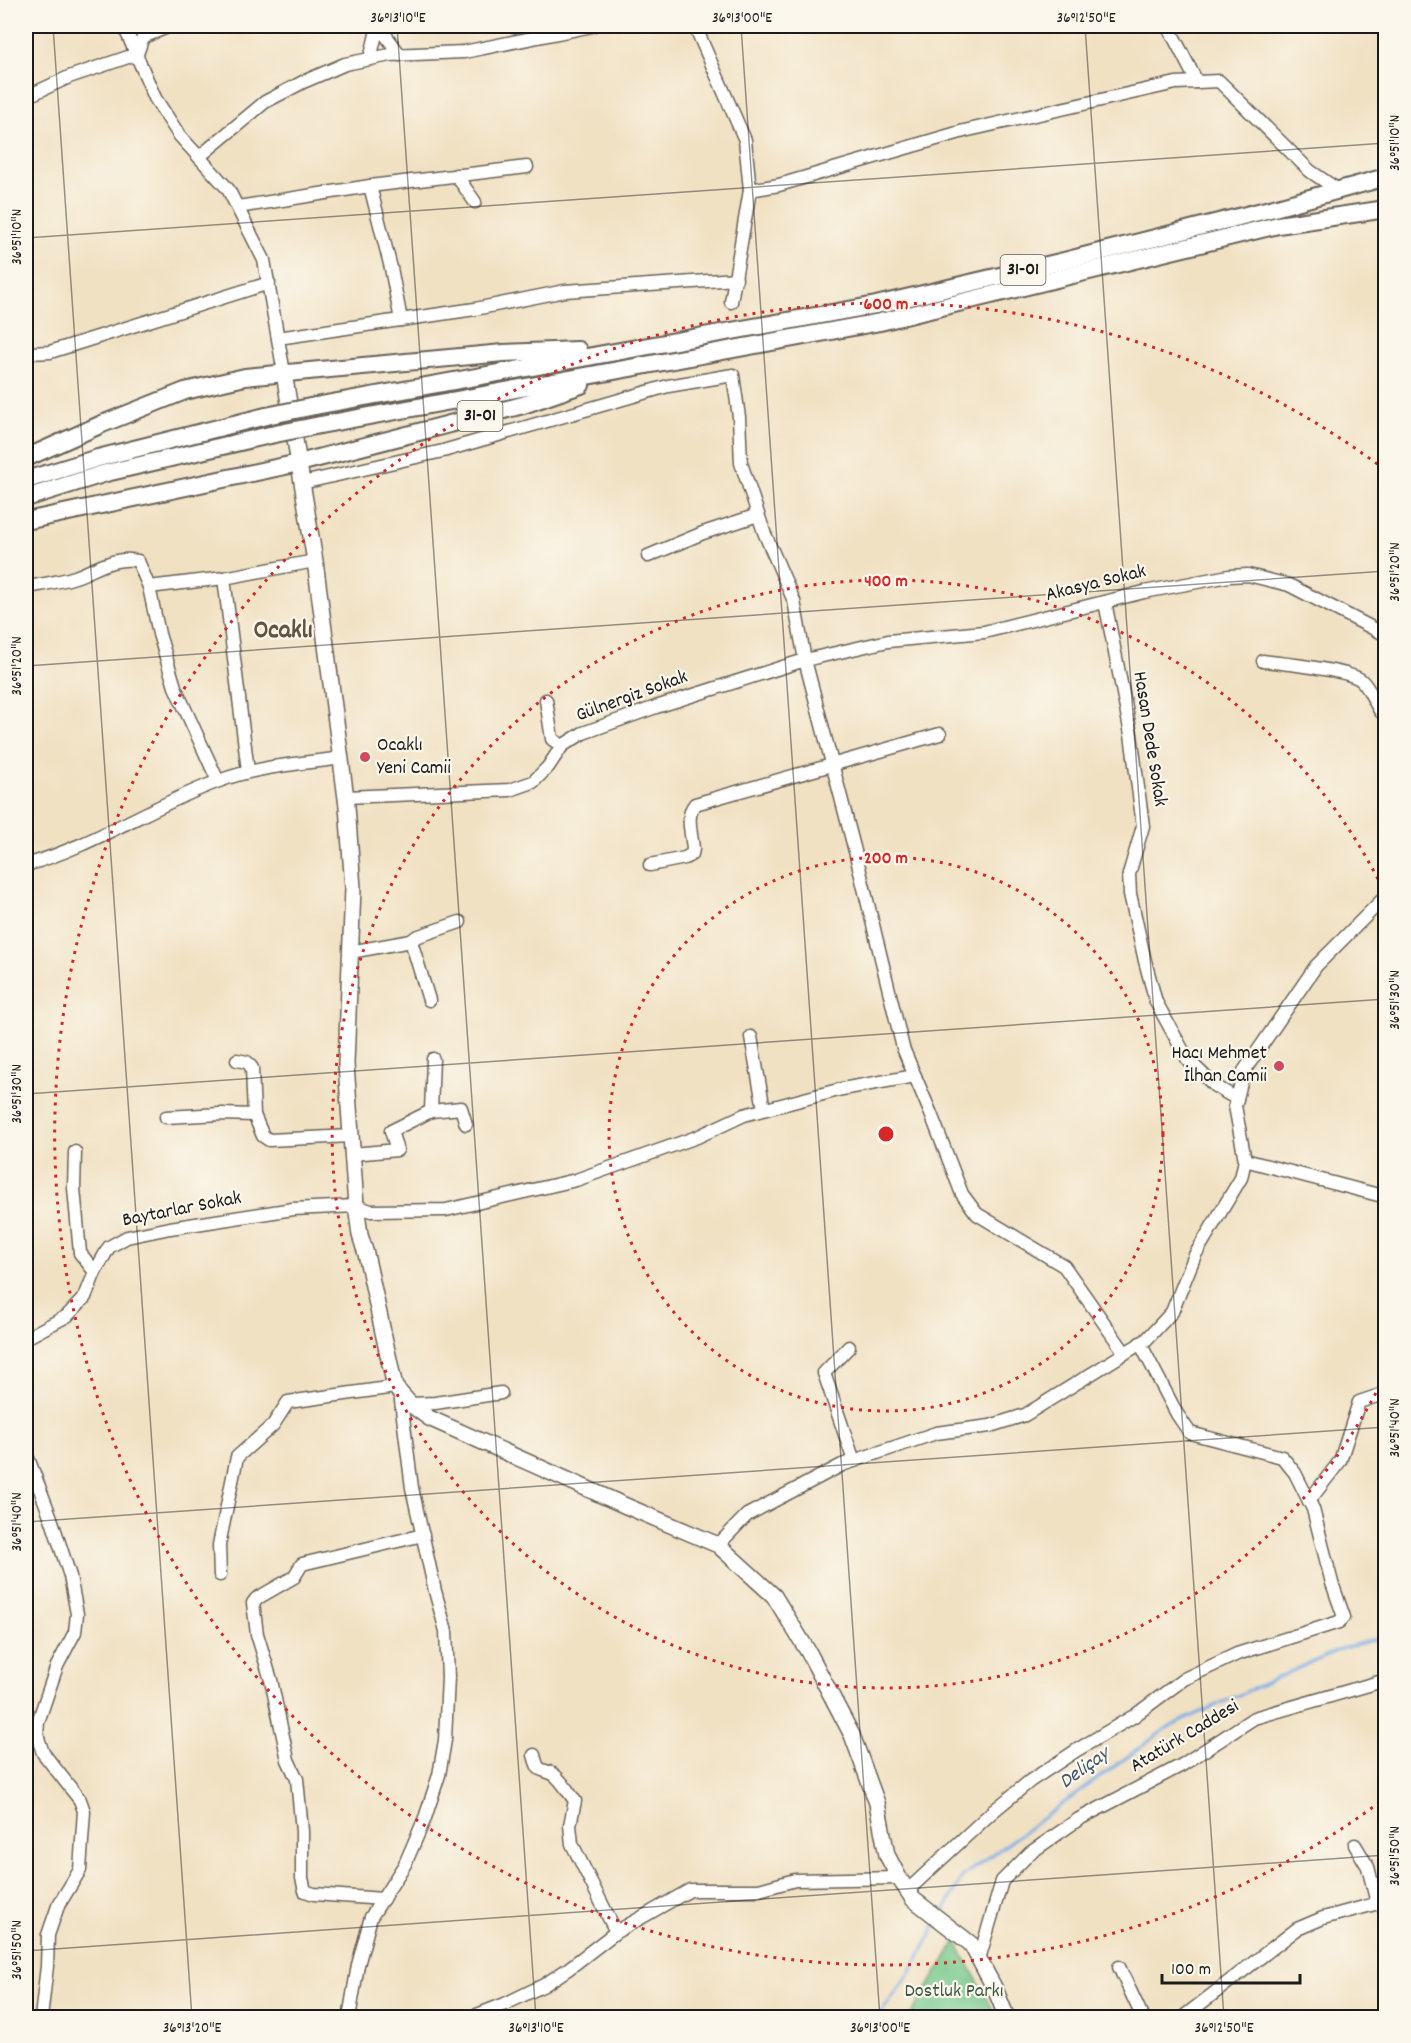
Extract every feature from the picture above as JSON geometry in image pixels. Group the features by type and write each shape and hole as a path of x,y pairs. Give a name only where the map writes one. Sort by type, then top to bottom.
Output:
{"highway":[{"name":"31-01","path":"284,373 503,353 657,345 876,304 1064,261 1386,177"},
{"name":"31-01","path":"299,463 523,405 586,383 660,362 880,322 1278,225 1386,209"},
{"path":"26,480 98,458 266,416 657,345"},
{"path":"26,498 106,473 270,435 660,362"},
{"path":"26,458 102,424 185,391 246,377 284,373"},
{"path":"26,521 299,463"}],"main road":[{"path":"284,373 315,561 346,797 352,888 346,1064 356,1206 360,1235 402,1395 429,1418 718,1545 774,1596 809,1653 855,1744 877,1803 887,1855 906,1889 971,1944 1007,2018"}],"street":[{"path":"123,26 155,98 178,135 228,189 264,260 284,373"},
{"path":"26,97 69,77 136,54 143,37 170,26"},
{"path":"379,26 400,54"},
{"path":"370,59 379,26"},
{"path":"199,157 266,102 303,82 345,64 400,54 464,52 592,26"},
{"path":"696,26 745,140 750,190 731,302"},
{"path":"1168,26 1197,82"},
{"path":"750,190 779,186 964,131 1176,83 1219,81 1310,171 1338,190"},
{"path":"238,207 370,186 527,167"},
{"path":"456,175 475,202"},
{"path":"370,186 391,267 401,320"},
{"path":"278,338 475,309 565,291 736,279"},
{"path":"26,351 30,353 50,352 269,283"},
{"path":"302,483 443,451 668,386 733,375 739,417 741,463 758,515 794,601 805,660 903,1048 962,1194 976,1214 1064,1266 1125,1353"},
{"path":"648,556 703,533 758,515"},
{"path":"26,591 28,587 73,578 105,565 129,559 138,561 149,587 159,634 175,687 218,781"},
{"path":"149,587 224,578 315,561"},
{"name":"Akasya Sokak","path":"805,660 888,641 984,632 1144,592 1229,576 1248,575 1289,585 1386,635"},
{"path":"224,578 248,771"},
{"name":"Hasan Dede Sokak","path":"1105,602 1131,734 1143,826 1129,874 1130,894 1145,961 1156,1002 1188,1060 1215,1086 1237,1099"},
{"name":"Gülnergiz Sokak","path":"346,797 510,790 532,782 548,767 562,746 583,733 805,660"},
{"path":"1263,661 1306,666 1359,678 1367,687 1381,712 1386,714"},
{"path":"546,700 552,739 562,746"},
{"path":"650,865 685,858 692,854 690,815 696,804 940,734"},
{"path":"26,865 58,856 218,781 248,771 341,758"},
{"path":"718,1545 747,1515 842,1465 936,1433 990,1425 1025,1415 1146,1340 1172,1312 1195,1255 1241,1178 1245,1160 1235,1106 1244,1071 1316,966 1385,898"},
{"path":"350,952 411,941 416,937 460,922"},
{"path":"411,941 429,1000"},
{"path":"752,1037 764,1110"},
{"path":"432,1112 433,1059"},
{"path":"237,1060 247,1062 252,1068 254,1115 262,1136 270,1140 351,1136"},
{"name":"Baytarlar Sokak","path":"26,1338 67,1316 85,1297 95,1272 109,1248 127,1237 293,1209 356,1206 371,1211 446,1210 576,1180 698,1137 744,1114 842,1089 915,1076"},
{"path":"352,1154 397,1149 391,1131 432,1112 461,1108 466,1124"},
{"path":"166,1117 254,1115"},
{"path":"75,1152 74,1188 80,1253 95,1272"},
{"path":"1245,1160 1386,1197"},
{"path":"469,2018 506,2004 544,1985 616,1932 690,1890 759,1890 795,1880 906,1889 1030,1781 1134,1716 1184,1679 1237,1654 1339,1622 1344,1617 1332,1583 1321,1536 1309,1501 1295,1473 1282,1457 1190,1433 1177,1414 1140,1343"},
{"path":"849,1347 824,1373 855,1461"},
{"path":"220,1575 219,1545 237,1457 273,1425 288,1402 402,1395 435,1403 501,1393"},
{"path":"1309,1501 1340,1461 1359,1402 1386,1393"},
{"path":"349,2018 358,1965 371,1917 405,1864 425,1818 439,1775 445,1740 448,1677 446,1631 412,1488 402,1395"},
{"path":"26,1454 51,1518 70,1576 77,1614 75,1632 57,1666 38,1722 37,1735 43,1753 80,1800 84,1811 80,1870 58,1906 48,1935 41,2018"},
{"path":"383,1899 314,1894 305,1891 302,1878 302,1831 297,1779 288,1760 271,1680 257,1634 253,1604 256,1599 294,1577 302,1564 423,1535"},
{"name":"Atatürk Caddesi","path":"980,1959 1002,1881 1030,1853 1069,1826 1182,1765 1254,1718 1386,1680"},
{"path":"534,1755 537,1766 543,1772 554,1774 575,1801 570,1825 572,1844 616,1932"},
{"path":"1182,2018 1297,1929 1323,1918 1381,1902 1368,1867 1355,1845"},
{"path":"1119,1967 1143,2018"}],"green space":[{"name":"Dostluk Parkı","path":"956,1941 993,2010 987,2017 909,2018"}],"waterway":[{"name":"Deliçay","path":"942,1915 963,1876 1170,1726 1341,1649 1386,1636"},
{"name":"Deliçay","path":"877,2018 910,1973 937,1923"}],"place":[{"name":"Ocaklı Yeni Camii","path":"365,757"},
{"name":"Hacı Mehmet İlhan Camii","path":"1279,1066"}],"district":[{"name":"Ocaklı","path":"283,631"}]}
